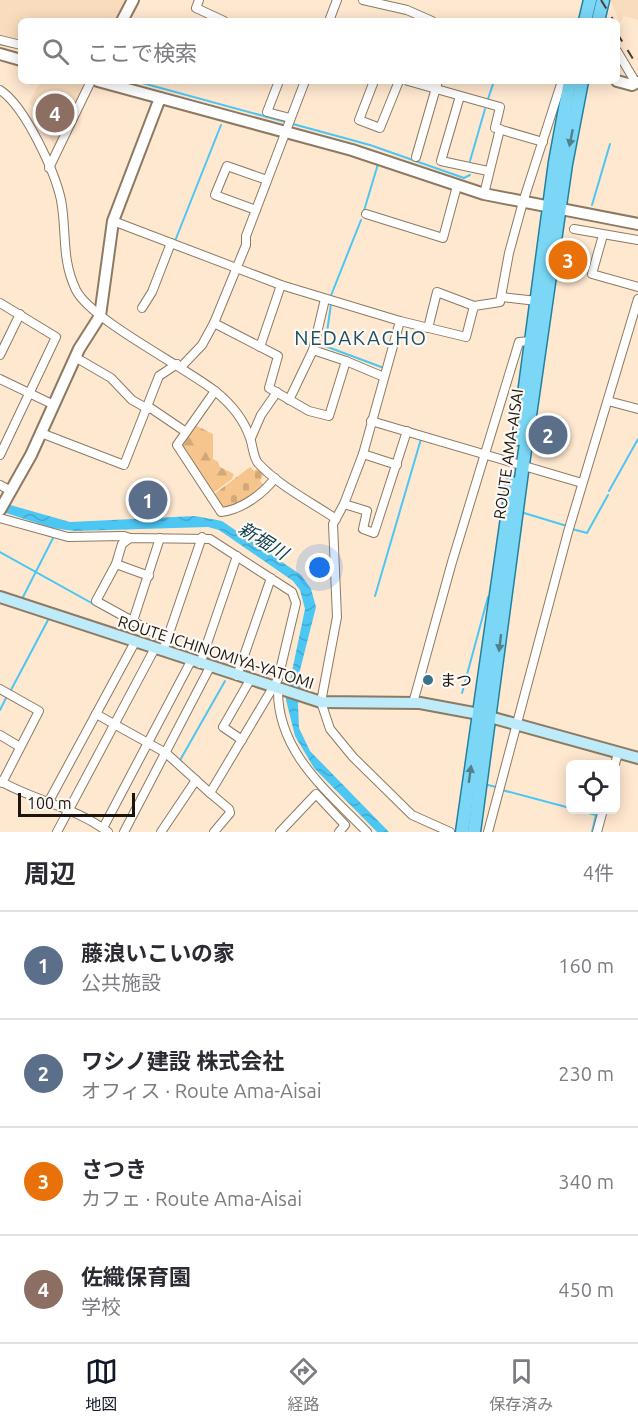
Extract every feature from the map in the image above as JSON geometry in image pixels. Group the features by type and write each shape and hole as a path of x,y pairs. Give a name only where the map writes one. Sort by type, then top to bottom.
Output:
{"main road":[{"path":"598,18 603,0"},
{"path":"586,18 589,1"},
{"name":"ROUTE AMA-AISAI","path":"462,832 484,716 555,209 570,84"},
{"name":"ROUTE AMA-AISAI","path":"519,463 537,300 581,84"},
{"name":"ROUTE ICHINOMIYA-YATOMI","path":"0,597 321,702 413,703 484,716 638,758"},
{"name":"ROUTE AMA-AISAI","path":"474,832 484,716"}],"street":[{"path":"124,18 133,0"},
{"path":"199,0 196,8 218,18"},
{"path":"330,18 337,0"},
{"path":"363,0 392,3 425,18"},
{"path":"0,40 18,44"},
{"path":"0,54 18,59"},
{"path":"620,56 637,82 632,85 620,82"},
{"path":"49,168 91,84"},
{"path":"109,84 160,98 288,124"},
{"path":"278,84 267,112 288,124 484,194 638,224"},
{"path":"41,433 124,465 159,376 179,366 202,345 214,323 237,269 256,210 304,84"},
{"path":"373,84 359,120 380,128 398,84"},
{"path":"428,328 437,292 474,306 498,303 502,297 509,253 523,202 561,84"},
{"path":"416,157 437,85 460,96 500,107 495,128 543,142"},
{"path":"0,90 20,111 49,168 61,202 63,242 71,276 81,298 100,316 214,391 244,423 251,438 256,461 275,478 336,519"},
{"path":"460,96 441,161 488,171"},
{"path":"0,510 41,433 75,357 100,316 113,221 160,98"},
{"path":"484,194 500,129"},
{"path":"256,210 215,195 227,165 267,180"},
{"path":"366,214 443,237 457,186"},
{"path":"113,221 281,285 400,321 466,337 474,306"},
{"path":"574,229 603,236 638,240"},
{"path":"603,236 592,274 638,287"},
{"path":"142,308 152,292 171,243"},
{"path":"260,347 281,285"},
{"path":"502,297 537,300"},
{"path":"289,400 313,350 325,299"},
{"path":"488,832 582,483 635,319 638,299"},
{"path":"0,303 56,337 0,455"},
{"path":"0,355 20,314"},
{"path":"400,321 363,454 344,504 333,524 337,617 321,702 330,729 353,758 412,815 437,830 450,832"},
{"path":"214,323 278,356 269,388 309,411 329,416 346,361"},
{"path":"413,703 519,342 531,341"},
{"path":"313,350 384,377"},
{"path":"75,357 111,378 132,400 186,432"},
{"path":"0,379 54,405"},
{"path":"214,391 177,445 221,512 232,511 267,489 275,478"},
{"path":"251,438 261,415 276,392"},
{"path":"608,401 638,409"},
{"path":"371,422 582,483"},
{"path":"344,504 367,511 363,529 374,533 407,432"},
{"path":"363,454 397,465"},
{"path":"0,485 9,495"},
{"path":"0,518 68,537 202,537 237,556 291,592 296,603 278,680 282,724 299,760 367,832"},
{"path":"57,832 115,725 167,640 202,537"},
{"path":"130,538 122,544 116,564 96,601 167,640"},
{"path":"133,621 160,538"},
{"path":"124,832 166,753 201,664 237,556"},
{"path":"116,564 148,576"},
{"path":"237,676 271,578"},
{"path":"49,801 135,642"},
{"path":"0,689 39,711 1,782 19,792 49,801 87,817 105,830 148,743 201,664"},
{"path":"242,740 223,727 250,680"},
{"path":"210,793 242,740 278,689"},
{"path":"96,714 166,753 229,809 230,813 214,832"},
{"path":"0,735 20,747"},
{"path":"616,760 618,753"},
{"path":"161,832 196,780"},
{"path":"280,832 316,794 345,825 339,832"},
{"path":"597,832 602,814"}],"shaded area":[{"path":"0,0 125,0 116,18 18,18 18,42 0,37"},
{"path":"610,0 638,0 638,20 624,16 620,22"},
{"path":"39,84 83,84 84,88 55,148 40,115 29,102"}],"green space":[{"path":"195,425 213,434 213,459 220,467 234,474 232,479 213,493 182,448 182,443"},
{"path":"250,467 254,471 258,468 264,474 260,481 267,488 233,509 221,508 213,495"}],"water":[{"path":"0,502 70,522 195,516 222,521 301,575 311,589 316,607 298,678 301,689 298,704 299,728 310,751 389,832 377,832 314,768 295,736 286,700 305,609 300,590 293,581 219,530 208,527 74,531 52,528 0,511"}],"waterway":[{"path":"146,84 370,145 464,178 470,175"},
{"path":"488,99 493,84"},
{"path":"470,161 485,109"},
{"path":"175,241 221,125"},
{"path":"592,205 610,144"},
{"path":"363,214 378,164"},
{"path":"330,298 361,220"},
{"path":"331,304 325,346 384,368"},
{"path":"375,596 421,439"},
{"path":"609,491 638,439"},
{"path":"572,529 587,533 608,495"},
{"path":"524,513 567,526"},
{"path":"22,599 53,538"},
{"path":"0,552 151,636"},
{"path":"462,693 488,597"},
{"path":"11,690 48,620"},
{"path":"179,762 225,681"},
{"path":"0,710 7,696"},
{"path":"488,785 496,787"},
{"path":"502,790 566,807"},
{"path":"592,814 596,815 592,832"}],"railway":[{"path":"601,0 612,18"},
{"path":"620,38 638,67"}],"place":[{"name":"佐織保育園","path":"55,113"},
{"name":"さつき","path":"568,260"},
{"name":"ワシノ建設 株式会社","path":"548,435"},
{"name":"藤浪いこいの家","path":"148,500"},
{"name":"まつ","path":"428,680"}],"district":[{"name":"NEDAKACHO","path":"361,338"}],"water label":[{"name":"新堀川","path":"263,541"}]}
